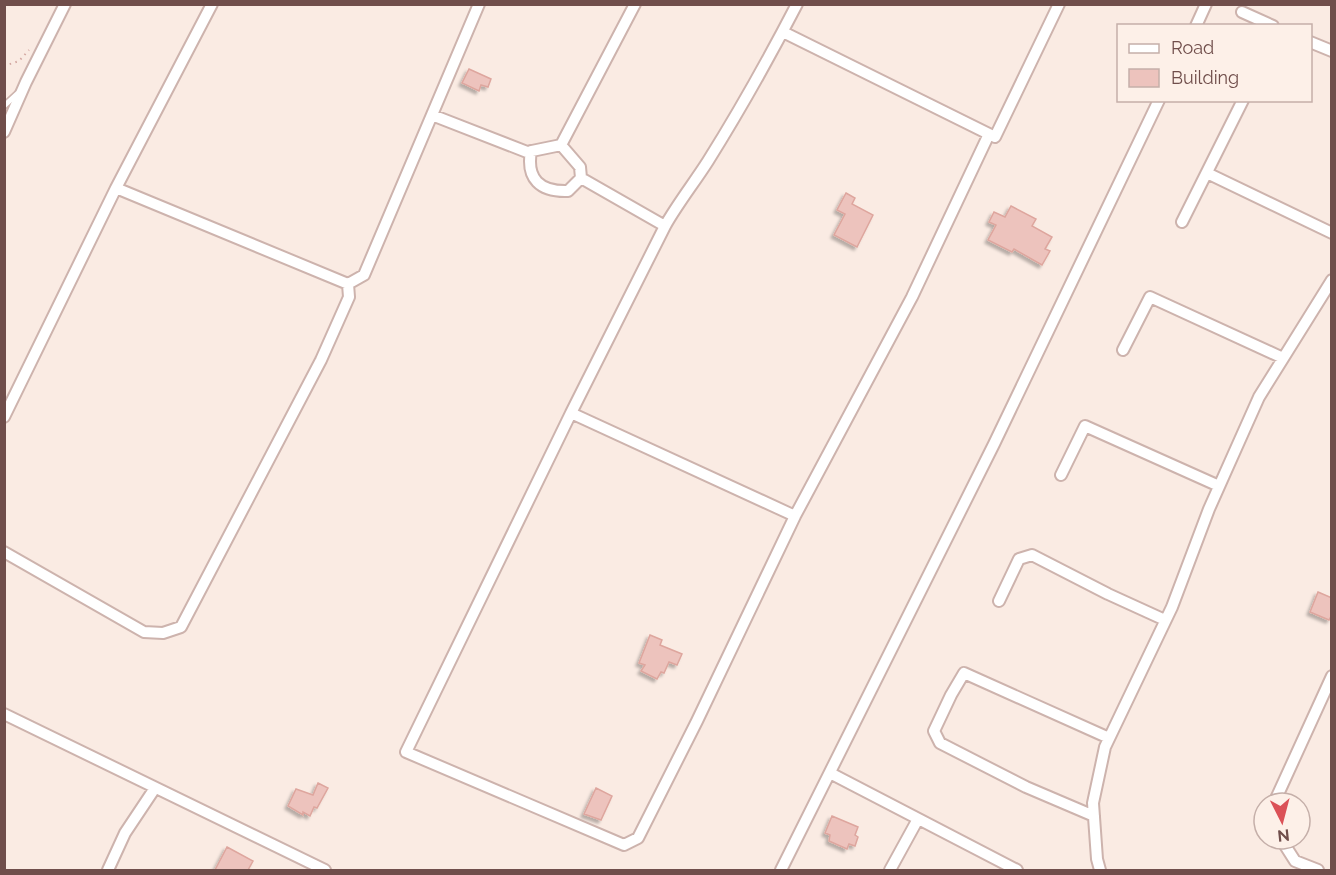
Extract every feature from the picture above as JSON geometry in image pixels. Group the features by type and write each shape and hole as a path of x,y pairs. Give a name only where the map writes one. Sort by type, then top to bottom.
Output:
{"street":[{"path":"4,132 65,4"},
{"path":"4,417 116,188 212,4"},
{"path":"348,284 364,275 479,4"},
{"path":"561,145 635,4"},
{"path":"797,4 707,162 676,205 665,226 406,752 624,845 638,838 795,516 912,297 989,134"},
{"path":"783,32 995,137 1059,4"},
{"path":"1197,24 1206,4"},
{"path":"1242,12 1269,24"},
{"path":"1312,42 1332,51"},
{"path":"781,870 984,465 1158,102"},
{"path":"1182,222 1242,102"},
{"path":"432,115 526,152 561,145"},
{"path":"561,145 580,167 581,178"},
{"path":"531,151 529,162 531,176 542,187 554,192 568,191 581,178"},
{"path":"1207,173 1332,233"},
{"path":"581,178 665,226"},
{"path":"116,188 348,284"},
{"path":"1100,870 1097,859 1093,803 1105,747 1165,620 1219,486 1259,397 1332,280"},
{"path":"4,552 144,632 162,633 181,627 321,360 349,297 348,284"},
{"path":"1123,350 1150,297 1283,358"},
{"path":"571,413 795,516"},
{"path":"1061,475 1085,426 1219,486"},
{"path":"999,601 1019,559 1032,555 1165,620"},
{"path":"1094,816 1026,787 940,743 934,731 964,673 1109,738"},
{"path":"1279,791 1332,676"},
{"path":"4,714 155,788 305,866 325,870"},
{"path":"830,773 1017,870"},
{"path":"108,870 125,833 155,788"},
{"path":"890,870 918,819"},
{"path":"1289,851 1295,861 1318,870"}],"lane":[{"path":"4,106 23,89"}],"building":[{"path":"469,69 491,79 488,87 481,85 479,91 462,83"},
{"path":"846,193 855,198 852,204 873,215 857,247 834,235 845,214 837,210"},
{"path":"1011,206 1036,219 1032,226 1052,237 1045,249 1050,251 1042,265 1014,249 1012,252 988,240 996,225 989,222 994,212 1005,217"},
{"path":"1318,592 1332,598 1332,615 1329,620 1310,612"},
{"path":"650,635 662,640 660,645 682,654 677,665 669,662 664,673 661,672 657,679 641,671 645,665 639,663"},
{"path":"318,783 328,788 310,816 303,812 303,815 288,806 296,789 313,795"},
{"path":"596,788 612,796 601,820 584,814"},
{"path":"832,816 858,827 855,846 849,844 847,849 829,841 830,835 825,833"},
{"path":"227,847 253,861 248,870 215,870"}]}
